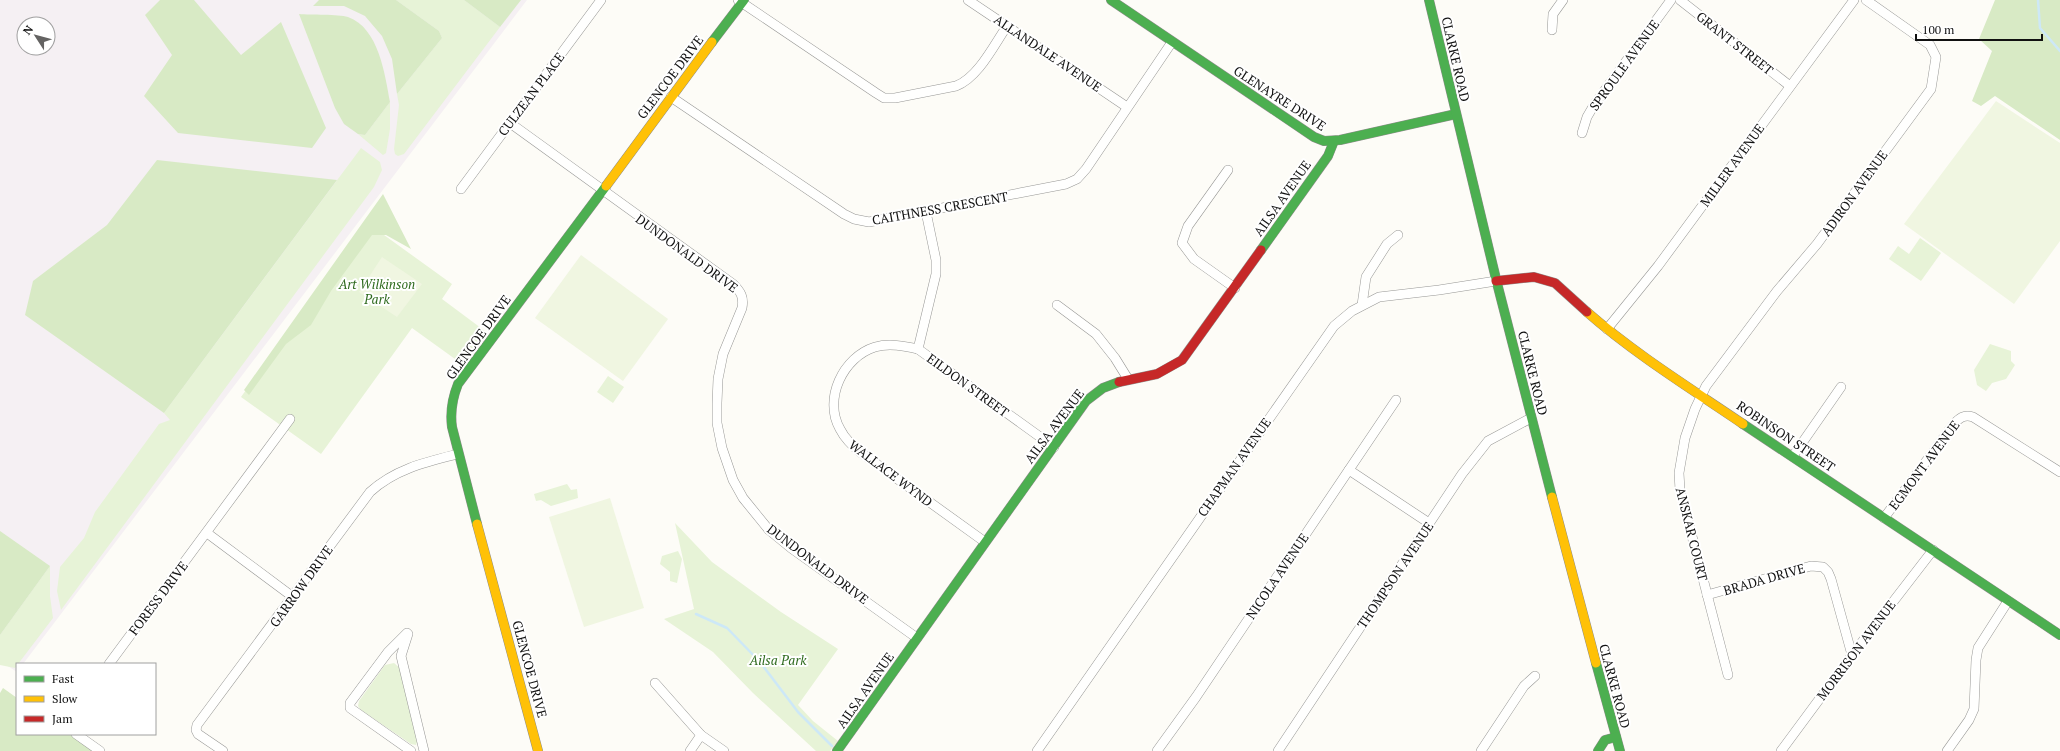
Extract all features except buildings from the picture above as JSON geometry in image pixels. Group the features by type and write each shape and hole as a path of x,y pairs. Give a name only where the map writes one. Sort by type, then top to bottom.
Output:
{"street":[{"name":"CULZEAN PLACE","path":"461,189 601,0"},
{"name":"ALLANDALE AVENUE","path":"968,0 1127,107"},
{"name":"GLENAYRE DRIVE","path":"1111,0 1314,137 1324,141 1456,114"},
{"name":"CLARKE ROAD","path":"1429,0 1496,281 1563,545 1620,751"},
{"path":"1552,30 1553,14 1563,0"},
{"name":"SPROULE AVENUE","path":"1582,133 1590,111 1671,0"},
{"name":"GRANT STREET","path":"1680,0 1790,86"},
{"name":"MILLER AVENUE","path":"1608,329 1658,266 1854,0"},
{"name":"ADIRON AVENUE","path":"1701,395 1777,291 1817,244 1929,93 1936,57 1930,45 1866,0"},
{"path":"741,1 876,93 889,98 956,86 965,82 974,75 1008,26"},
{"name":"GLENCOE DRIVE","path":"538,751 458,454 450,420 450,406 458,384 672,97 741,1"},
{"name":"CAITHNESS CRESCENT","path":"672,97 854,219 869,222 1066,184 1077,179 1086,169 1172,42"},
{"name":"DUNDONALD DRIVE","path":"510,123 602,191 733,284 741,292 744,300 742,308 723,354 718,378 717,416 722,448 733,480 743,498 769,530 791,548 917,638"},
{"name":"AILSA AVENUE","path":"837,751 1086,401 1098,390 1128,378 1155,375 1182,360 1328,156 1334,140"},
{"path":"1228,170 1188,226 1182,243 1194,258 1235,288"},
{"name":"EILDON STREET","path":"926,212 936,260 936,274 918,349 1054,447"},
{"path":"1362,304 1366,277 1387,244 1398,235"},
{"name":"ROBINSON STREET","path":"1496,281 1534,277 1547,280 1561,287 1608,329 1654,364 2060,635"},
{"name":"CHAPMAN AVENUE","path":"1038,751 1325,336 1342,318 1362,304 1379,297 1440,290 1496,281"},
{"path":"1057,305 1096,334 1115,358 1128,378"},
{"name":"WALLACE WYND","path":"918,349 896,345 875,347 861,354 848,365 841,376 834,396 834,416 839,429 848,442 985,542"},
{"path":"1793,456 1841,388"},
{"name":"ANSKAR COURT","path":"1701,395 1685,438 1680,460 1679,480 1728,675"},
{"name":"NICOLA AVENUE","path":"1157,751 1196,697 1396,400"},
{"name":"EGMONT AVENUE","path":"1884,518 1953,425 1961,417 1973,417 2060,472"},
{"name":"THOMPSON AVENUE","path":"1278,751 1462,474 1488,441 1531,418"},
{"name":"FORESS DRIVE","path":"110,663 290,419"},
{"name":"GARROW DRIVE","path":"223,751 198,734 196,730 198,725 370,492 383,480 396,473 458,454"},
{"path":"1349,470 1429,523"},
{"path":"207,533 293,597"},
{"name":"MORRISON AVENUE","path":"1781,751 1932,550"},
{"name":"BRADA DRIVE","path":"1707,595 1811,566 1822,567 1828,572 1831,579 1852,655"},
{"path":"1947,751 1969,720 1974,709 1976,660 1978,648 2008,601"},
{"path":"411,751 350,708 350,703 388,652 407,633 408,634 401,656 424,751"},
{"path":"1481,751 1524,686 1535,676"},
{"path":"655,683 701,735 724,751"},
{"path":"77,735 100,751"},
{"path":"690,751 701,735"},
{"path":"1598,751 1605,740 1616,737"}],"shaded area":[{"path":"0,0 527,0 24,663 16,663 16,671 0,661"}],"green space":[{"path":"160,0 194,0 241,55 281,22 326,128 312,148 178,133 144,96 172,55 145,15"},
{"path":"319,0 396,0 439,31 442,38 397,94 392,59 382,36 365,16 344,6 313,6"},
{"path":"396,0 464,0 500,27 404,154 398,156 395,154 394,149 399,105 397,94 442,38 439,31"},
{"path":"464,0 521,0 500,27"},
{"path":"1995,0 2060,0 2060,140 1995,96 1981,106 1972,101 1992,51 1979,39"},
{"path":"299,14 348,17 367,31 374,42 383,66 390,102 365,135 358,134 344,124 335,108"},
{"path":"1996,101 2060,143 2060,241 2014,304 1904,224"},
{"path":"390,102 390,129 386,153 383,155 358,134 365,135"},
{"path":"361,148 380,162 382,170 374,187 61,610 57,591 60,567 84,538 95,512 159,424 170,420 164,413"},
{"path":"157,160 337,180 164,413 25,315 33,281 107,225"},
{"path":"383,194 411,249 386,235 372,235 331,291 311,325 286,344 249,395 244,390"},
{"name":"Art Wilkinson Park","path":"366,222 452,284 442,299 485,331 462,364 412,328 321,454 241,397"},
{"path":"1920,238 1941,253 1921,281 1889,259 1898,246 1909,254"},
{"path":"581,255 668,319 623,381 535,318"},
{"path":"382,257 422,284 397,317 359,292"},
{"path":"1990,344 2011,351 2011,361 2015,365 2006,379 1992,383 1986,391 1977,385 1974,370"},
{"path":"608,376 624,387 613,403 597,392"},
{"path":"567,484 571,490 577,489 578,498 551,506 541,500 536,501 534,494"},
{"path":"610,498 644,608 584,627 549,517"},
{"name":"Ailsa Park","path":"675,523 712,562 781,612 838,649 798,705 813,721 838,741 830,751 816,751 753,693 713,652 664,619 694,609"},
{"path":"0,531 50,566 0,635"},
{"path":"678,551 682,559 677,583 670,581 670,572 660,564 662,556"},
{"path":"50,566 50,596 53,618 19,663 16,663 15,668 0,665 0,635"},
{"path":"394,663 401,669 418,740 416,745 411,744 361,710 358,706 359,701 385,665"},
{"path":"3,688 16,697 16,735 70,735 94,751 0,751 0,693"}],"waterway":[{"path":"2038,0 2040,28 2060,51"},
{"path":"696,614 727,628 760,662 798,712 832,746"}],"traffic: fast":[{"path":"712,42 744,0"},
{"path":"1111,0 1314,137 1324,141 1340,140 1456,114"},
{"path":"1429,0 1497,283 1552,497"},
{"path":"1261,250 1328,156 1334,141"},
{"path":"477,524 452,427 452,406 458,384 606,186"},
{"path":"837,751 1086,401 1103,388 1119,382"},
{"path":"1743,424 2060,635"},
{"path":"1596,663 1620,751"},
{"path":"1598,751 1605,740 1616,737"}],"traffic: slow":[{"path":"606,186 712,42"},
{"path":"1587,312 1643,356 1743,424"},
{"path":"1552,497 1596,663"},
{"path":"477,524 538,751"}],"traffic: jam":[{"path":"1119,382 1157,374 1182,360 1261,250"},
{"path":"1496,281 1534,277 1555,283 1587,312"}]}
